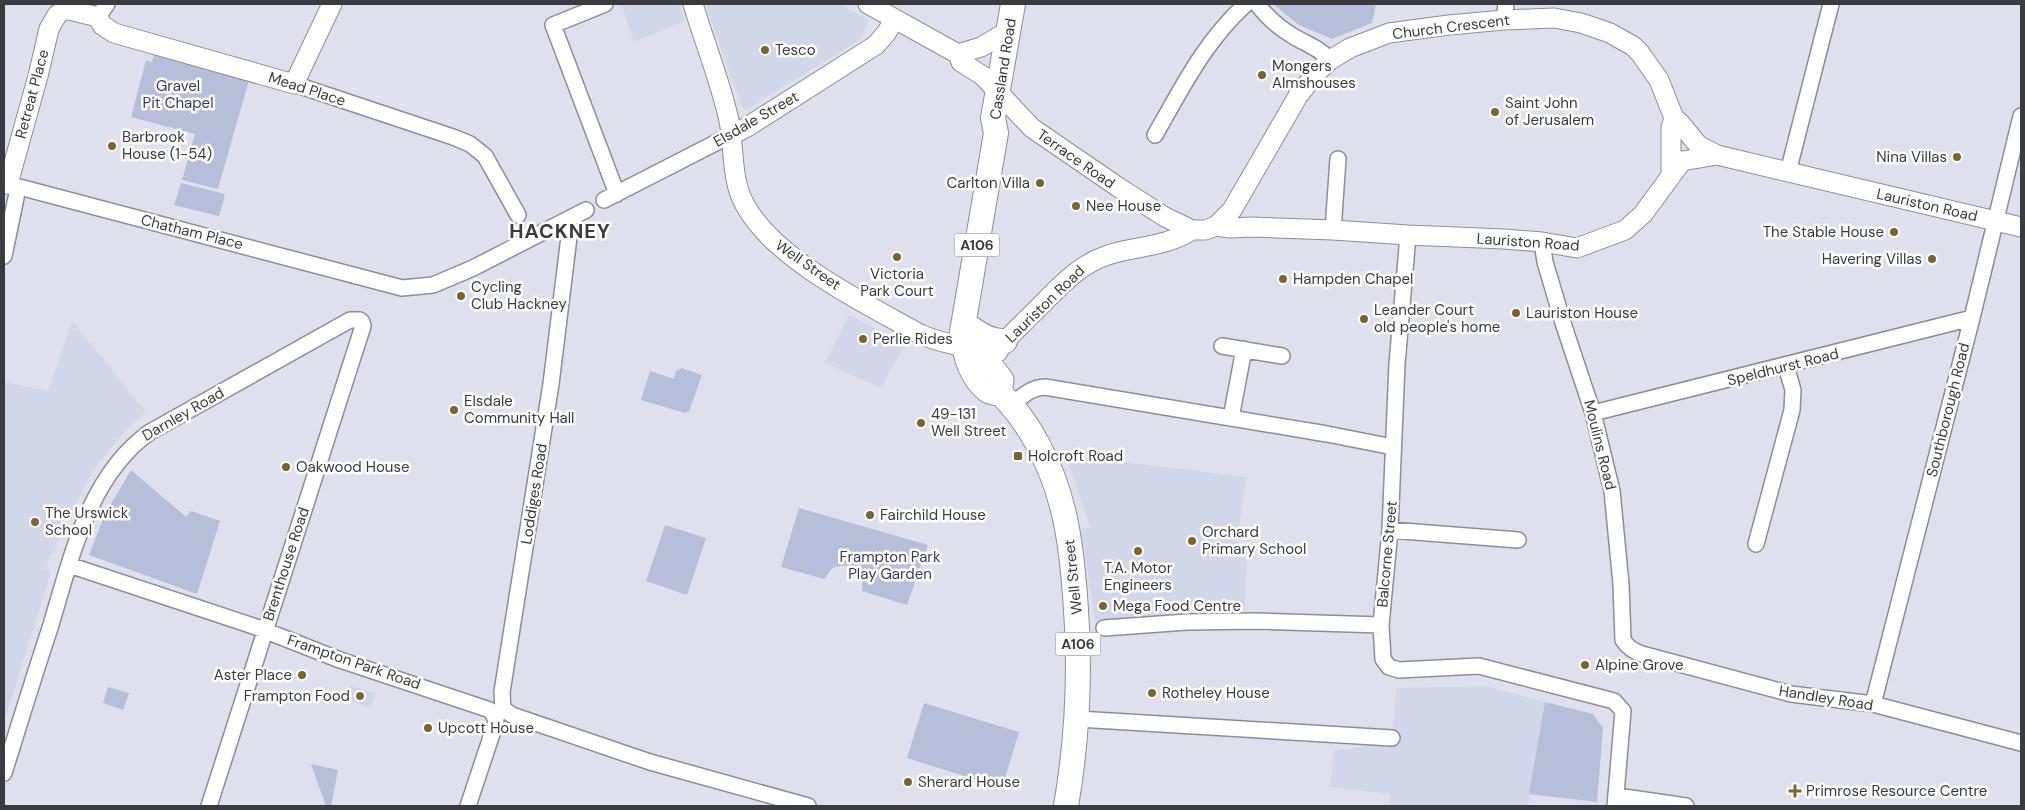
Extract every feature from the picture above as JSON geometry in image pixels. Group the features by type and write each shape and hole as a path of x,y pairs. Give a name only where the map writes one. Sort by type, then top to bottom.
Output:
{"main road":[{"name":"Cassland Road","path":"964,334 996,133 993,118 1013,4"},
{"path":"964,334 994,341 1005,341"},
{"name":"Well Street","path":"964,334 968,362 979,380 988,391 1007,400 1024,421 1054,477 1072,546 1078,631 1078,719 1066,806"}],"street":[{"path":"294,84 332,4"},
{"name":"Elsdale Street","path":"605,4 553,25 610,197 747,127 876,45 887,32 894,19"},
{"name":"Well Street","path":"692,4 728,115 736,178 743,204 760,229 806,267 920,334 935,340 964,334 1004,378 1007,400"},
{"name":"Terrace Road","path":"868,4 958,54 961,62 983,76 1026,123 1118,187 1165,217 1192,230"},
{"path":"1156,135 1203,51 1228,21 1246,4"},
{"path":"1257,4 1271,20 1293,36 1319,49 1330,60"},
{"path":"1788,172 1831,4"},
{"name":"Mead Place","path":"64,6 103,10 102,25 114,33 294,84 470,144 488,161 518,215"},
{"name":"Retreat Place","path":"10,185 49,29 56,15 64,6"},
{"name":"Church Crescent","path":"1216,226 1236,204 1298,96 1316,73 1330,60 1350,48 1389,33 1449,24 1505,12 1566,19 1610,34 1633,46 1659,80 1674,118 1671,128 1670,176"},
{"path":"958,54 981,47 1008,31"},
{"name":"Southborough Road","path":"1873,704 1972,318 2021,116"},
{"name":"Lauriston Road","path":"1674,118 1698,145 1717,155 2021,227"},
{"name":"Cassland Road","path":"996,133 1026,123"},
{"name":"Lauriston Road","path":"1216,226 1504,238 1577,248 1625,230 1643,214 1682,161 1717,155"},
{"path":"1333,230 1338,159"},
{"path":"4,256 10,185"},
{"name":"Chatham Place","path":"10,185 402,288 433,285 473,268 568,219"},
{"path":"1236,204 1240,217 1252,227"},
{"path":"568,219 586,210"},
{"name":"Loddiges Road","path":"468,806 495,725 502,692 551,384 570,229 568,219"},
{"path":"1192,230 1205,230 1216,226"},
{"name":"Lauriston Road","path":"993,364 1005,341 1070,277 1089,263 1111,254 1167,242 1192,230"},
{"name":"Balcorne Street","path":"1104,628 1186,622 1257,620 1381,625 1390,530 1400,311 1408,235"},
{"name":"Moulins Road","path":"1542,242 1545,262 1564,326 1593,413 1612,491 1621,584 1623,640 1632,650"},
{"name":"Speldhurst Road","path":"1593,413 1972,318"},
{"name":"Darnley Road","path":"4,773 69,565 94,500 113,469 137,442 150,432 350,320 360,320 362,322"},
{"name":"Brenthouse Road","path":"208,806 363,326 362,322"},
{"path":"1222,346 1282,356"},
{"path":"1231,418 1244,349"},
{"path":"1756,544 1792,410 1793,390 1786,366"},
{"path":"1007,400 1036,387 1045,386 1393,446"},
{"path":"1390,530 1518,540"},
{"name":"Frampton Park Road","path":"69,565 264,630 340,660 512,715 650,762 808,806"},
{"path":"1381,625 1383,659 1394,670 1479,666 1614,701 1623,711 1616,801 1686,806"},
{"name":"Handley Road","path":"1632,650 1791,694 1873,704 2021,743"},
{"path":"1078,719 1392,738"}],"shaded area":[{"path":"621,4 679,4 685,21 634,42"},
{"name":"Tesco","path":"705,4 840,4 869,20 861,39 746,110 742,107"},
{"path":"849,315 905,344 881,388 825,363"},
{"name":"The Urswick School","path":"72,321 146,412 124,432 92,472 59,538 54,553 51,553 46,569 50,571 50,575 4,722 4,382 48,391"},
{"name":"Orchard Primary School","path":"1066,455 1246,477 1237,547 1247,548 1245,606 1179,606 1179,614 1111,621 1095,620 1081,528 1090,528"},
{"name":"Frampton Food","path":"350,685 375,694 370,708 346,699"},
{"path":"1486,686 1545,702 1528,806 1389,806 1390,794 1330,787 1334,751 1395,742 1392,738 1396,688"}],"green space":[{"path":"1273,4 1376,4 1372,23 1332,39 1299,25"},
{"name":"Gravel Pit Chapel","path":"154,54 249,80 218,189 182,180 195,134 131,117 146,60 152,62"},
{"path":"181,183 225,194 219,216 174,205"},
{"path":"682,368 702,375 689,411 685,413 641,400 650,371 674,379 676,371"},
{"path":"131,470 186,517 191,511 220,521 197,594 89,555 104,516"},
{"name":"Frampton Park Play Garden","path":"799,508 928,545 907,605 862,591 859,573 851,567 839,566 832,568 824,579 781,567"},
{"path":"665,525 706,538 687,595 646,581"},
{"path":"108,687 129,693 123,710 103,703"},
{"path":"1545,702 1593,714 1603,728 1597,802 1529,794"},
{"path":"924,703 1019,732 1002,788 907,758"},
{"path":"311,764 338,770 331,806 326,806"}],"place":[{"name":"Tesco","path":"765,50"},
{"name":"Mongers Almshouses","path":"1262,75"},
{"name":"Saint John of Jerusalem","path":"1495,112"},
{"name":"Barbrook House (1-54)","path":"112,146"},
{"name":"Nina Villas","path":"1957,157"},
{"name":"Carlton Villa","path":"1040,183"},
{"name":"Nee House","path":"1076,206"},
{"name":"The Stable House","path":"1894,232"},
{"name":"Victoria Park Court","path":"897,257"},
{"name":"Havering Villas","path":"1932,259"},
{"name":"Hampden Chapel","path":"1283,279"},
{"name":"Cycling Club Hackney","path":"461,296"},
{"name":"Lauriston House","path":"1516,313"},
{"name":"Leander Court old people's home","path":"1364,319"},
{"name":"Perlie Rides","path":"863,339"},
{"name":"Elsdale Community Hall","path":"454,410"},
{"name":"49-131 Well Street","path":"921,423"},
{"name":"Holcroft Road","path":"1018,456"},
{"name":"Oakwood House","path":"286,467"},
{"name":"Fairchild House","path":"870,515"},
{"name":"The Urswick School","path":"35,522"},
{"name":"Orchard Primary School","path":"1192,541"},
{"name":"T.A. Motor Engineers","path":"1138,551"},
{"name":"Mega Food Centre","path":"1103,606"},
{"name":"Alpine Grove","path":"1585,665"},
{"name":"Aster Place","path":"302,675"},
{"name":"Rotheley House","path":"1152,693"},
{"name":"Frampton Food","path":"360,696"},
{"name":"Upcott House","path":"428,728"},
{"name":"Sherard House","path":"908,782"},
{"name":"Primrose Resource Centre","path":"1795,791"}],"district":[{"name":"HACKNEY","path":"560,231"}]}
